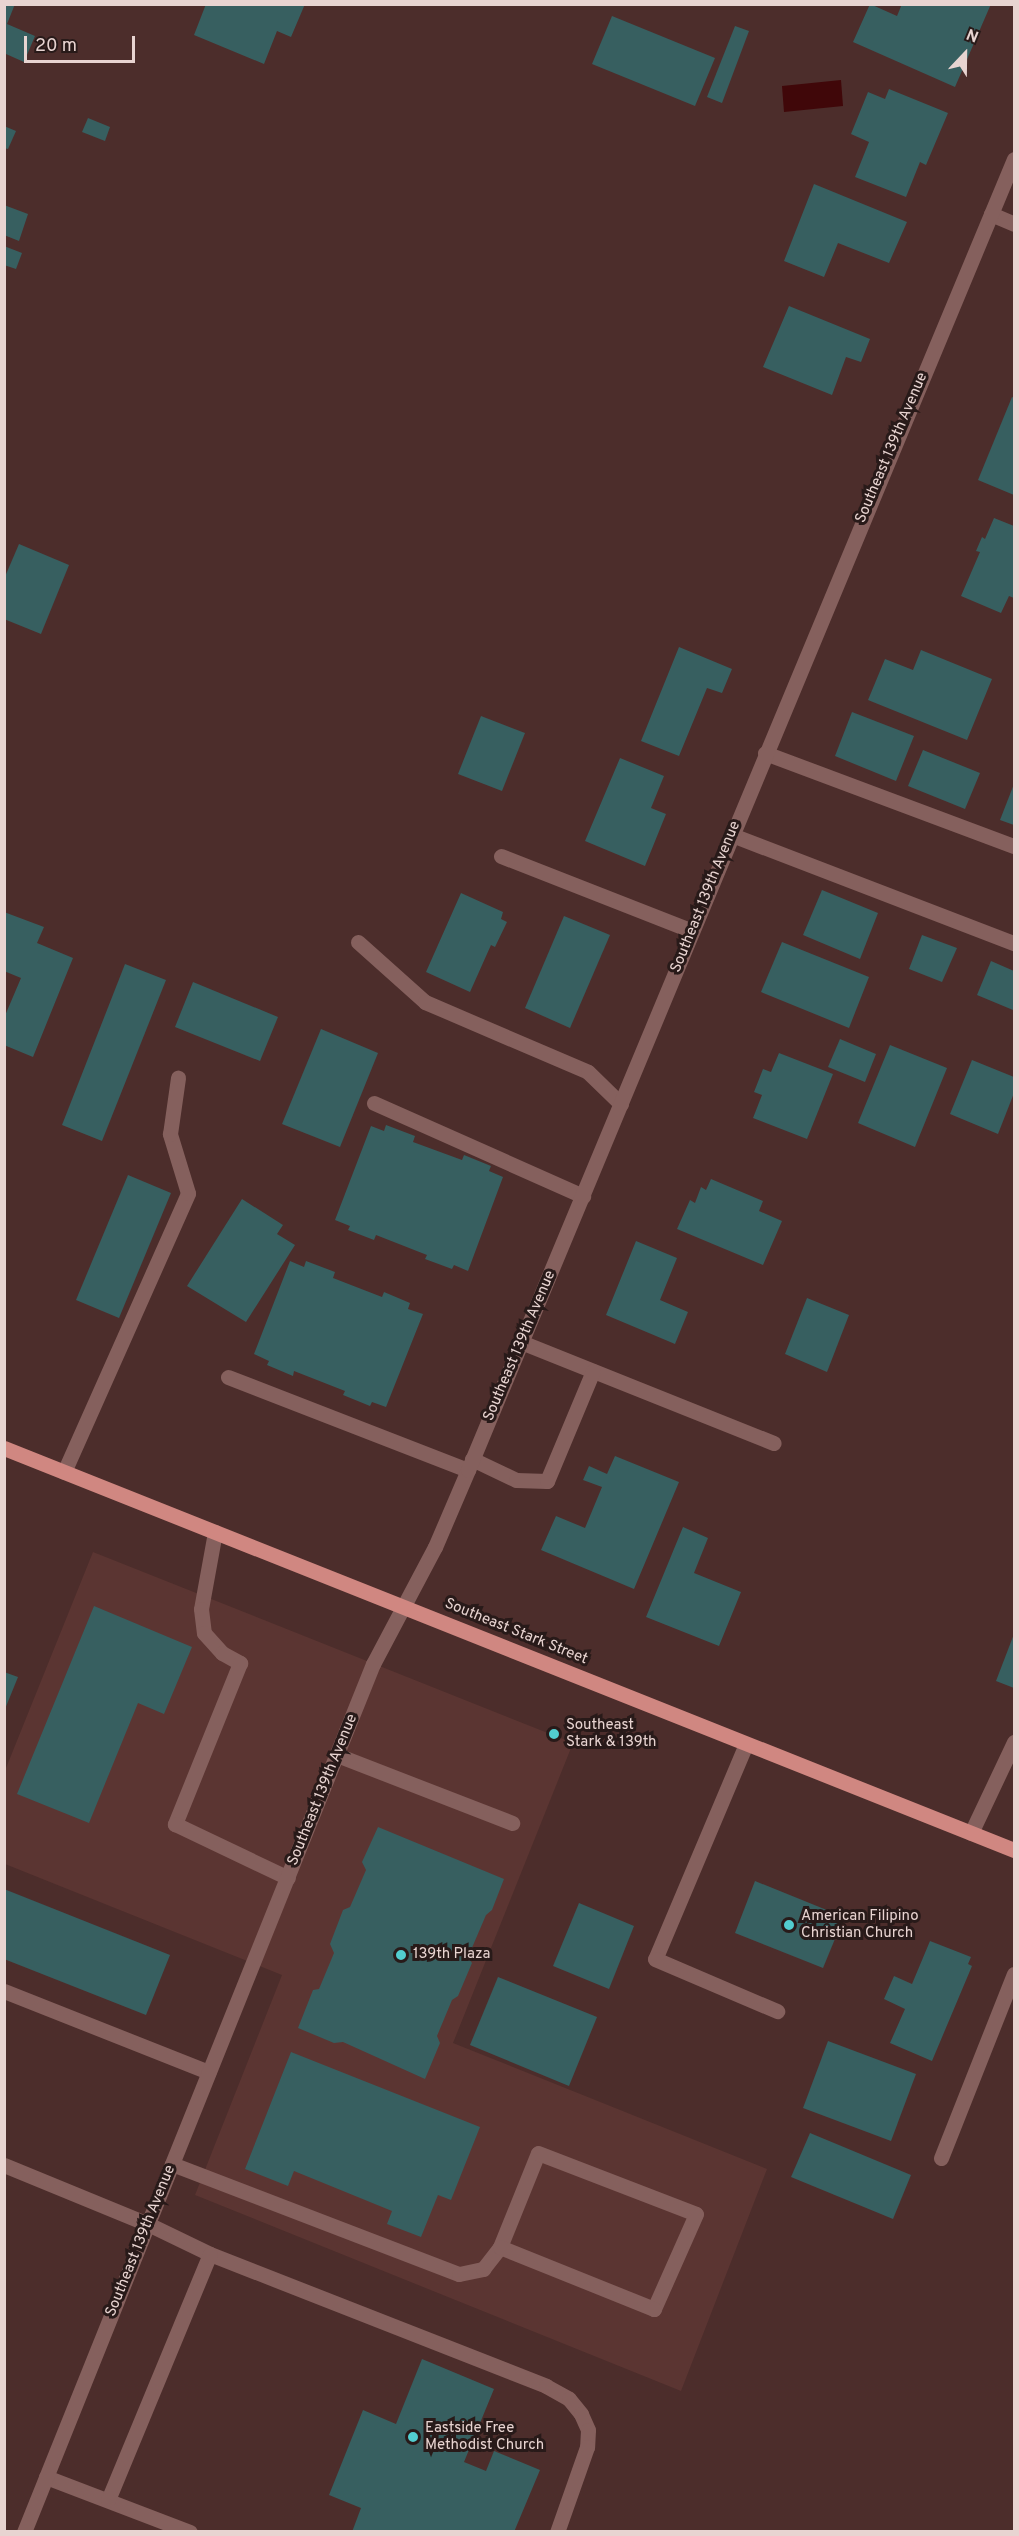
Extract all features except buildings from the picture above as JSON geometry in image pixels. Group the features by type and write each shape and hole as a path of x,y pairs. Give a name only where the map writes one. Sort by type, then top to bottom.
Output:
{"main road":[{"name":"Southeast Stark Street","path":"4,1448 1014,1850"}],"street":[{"name":"Southeast 139th Avenue","path":"24,2532 373,1664 435,1547 470,1465 1014,159"},
{"path":"991,214 1014,224"},
{"path":"765,753 1014,846"},
{"path":"732,835 1014,943"},
{"path":"501,856 692,931"},
{"path":"358,942 425,1002 588,1072 621,1104"},
{"path":"64,1472 188,1193 170,1134 178,1078"},
{"path":"374,1103 583,1196"},
{"path":"521,1342 774,1443"},
{"path":"228,1377 516,1480 547,1481 593,1371"},
{"path":"215,1532 201,1609 204,1633 222,1653 240,1663 175,1824 288,1878"},
{"path":"971,1833 1014,1742"},
{"path":"746,1743 655,1959 777,2011"},
{"path":"337,1755 512,1823"},
{"path":"941,2158 1014,1974"},
{"path":"4,1992 209,2072"},
{"path":"172,2164 459,2274 483,2269 500,2247 538,2153 696,2214 654,2309 500,2247"},
{"path":"4,2165 148,2224 210,2253 546,2386 568,2399 581,2414 588,2430 587,2447 557,2532"},
{"path":"108,2500 210,2253"},
{"path":"46,2477 190,2532"}],"shaded area":[{"path":"841,80 843,106 784,112 782,86"},
{"path":"93,1552 573,1743 453,2043 767,2169 681,2391 195,2195 282,1975 5,1864 4,1773"}],"place":[{"name":"Southeast Stark & 139th","path":"554,1734"},
{"name":"American Filipino Christian Church","path":"789,1925"},
{"name":"139th Plaza","path":"401,1955"},
{"name":"Eastside Free Methodist Church","path":"413,2437"}]}
